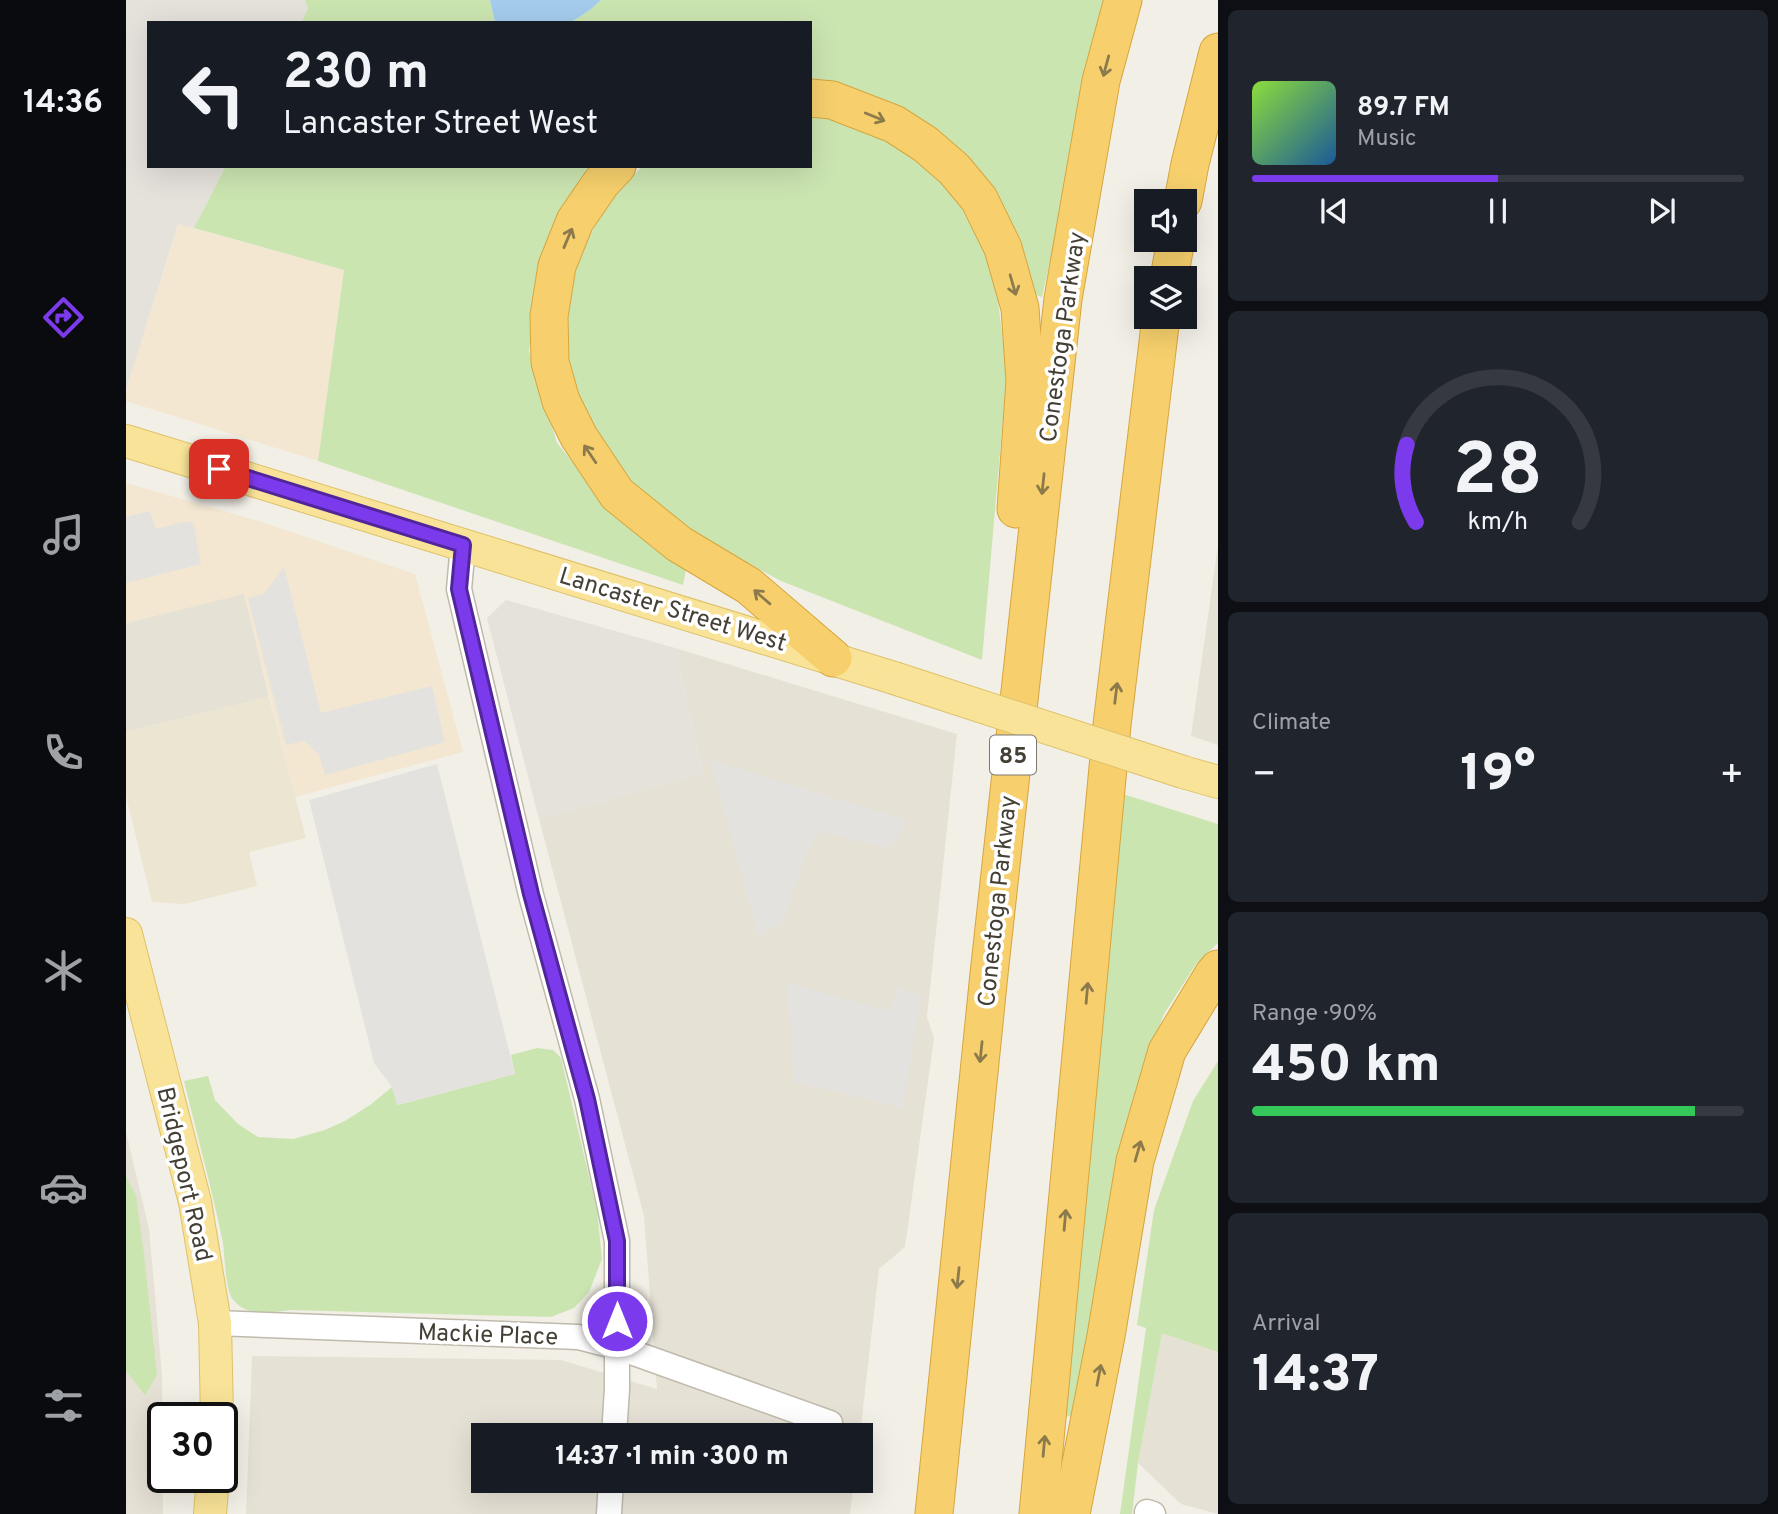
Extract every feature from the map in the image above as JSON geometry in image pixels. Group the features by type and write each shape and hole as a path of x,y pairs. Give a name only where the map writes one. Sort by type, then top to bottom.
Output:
{"highway":[{"name":"Conestoga Parkway","path":"934,1514 989,974 1063,299 1101,82 1123,0"},
{"path":"1185,189 1218,52"},
{"path":"812,98 832,100 894,124 954,169 979,199 1003,248 1020,308 1026,382 992,841 989,974"},
{"path":"615,168 601,183 575,221 556,265 549,316 550,362 561,401 579,437 617,494 679,544 750,586 833,658"},
{"path":"1038,1514 1112,725 1160,329"},
{"path":"1071,1514 1107,1336 1135,1161 1167,1051 1218,969"}],"main road":[{"name":"Lancaster Street West","path":"126,441 833,658 1218,782"},
{"name":"Bridgeport Road","path":"126,934 195,1202 215,1323 217,1402"},
{"path":"210,1514 212,1493"}],"street":[{"path":"463,545 459,589 531,894 587,1099 617,1241 615,1423"},
{"name":"Mackie Place","path":"215,1323 578,1337 617,1348 830,1423"},
{"path":"609,1514 610,1493"}],"shaded area":[{"path":"126,0 305,0 308,8 302,21 147,21 147,168 225,168 194,228 178,224 126,390"},
{"path":"178,224 344,270 318,461 126,401 126,390"},
{"path":"126,483 259,521 415,574 463,752 295,797 244,594 126,623"},
{"path":"150,511 156,529 193,522 201,564 126,583 126,517"},
{"path":"1218,545 1218,745 1191,736"},
{"path":"284,567 321,713 432,686 445,742 325,775 319,755 304,741 286,745 248,598 264,594"},
{"path":"244,593 269,697 126,732 126,623"},
{"path":"506,600 675,648 703,773 539,819 487,618"},
{"path":"675,648 957,734 927,1017 934,1038 905,1247 879,1269 861,1423 471,1423 471,1493 853,1493 850,1514 246,1514 252,1356 561,1360 657,1389 644,1216 539,819 703,773"},
{"path":"269,697 306,838 249,852 257,886 184,904 152,902 126,796 126,732"},
{"path":"710,760 906,820 897,840 884,848 822,832 816,837 804,860 784,920 759,938"},
{"path":"437,764 515,1074 397,1105 392,1087 374,1063 309,800"},
{"path":"787,983 889,1011 898,986 921,996 903,1108 794,1082"},
{"path":"126,1132 149,1229 162,1375 162,1402 147,1402 147,1493 163,1493 163,1514 126,1514"},
{"path":"1163,1326 1218,1342 1218,1514 1181,1504 1138,1463"}],"green space":[{"path":"305,0 490,0 495,21 302,21 308,8"},
{"path":"601,0 1108,0 1042,297 1027,292 990,184 812,81 812,21 573,21"},
{"path":"812,116 874,133 909,154 945,184 988,251 996,285 1007,372 982,660 781,581 685,529 619,471 573,389 566,337 569,290 585,244 611,198 641,168 812,168"},
{"path":"225,168 593,168 545,244 529,351 557,443 614,513 687,565 683,585 318,461 344,270 194,228"},
{"path":"1123,794 1218,824 1218,943 1196,964 1164,1014 1136,1088 1074,1416 1060,1417"},
{"path":"537,1048 553,1050 561,1058 597,1210 602,1259 589,1292 574,1308 551,1317 290,1310 260,1313 246,1310 234,1301 229,1290 219,1223 184,1081 208,1076 215,1100 238,1124 258,1137 293,1139 345,1121 392,1087 398,1105 515,1074 511,1055"},
{"path":"1218,1061 1218,1352 1162,1333 1138,1463 1132,1514 1120,1514 1146,1328 1137,1325 1154,1210 1193,1101"},
{"path":"126,1176 136,1196 157,1375 145,1395 126,1371"}],"water":[{"path":"490,0 601,0 573,21 495,21"}],"route":[{"path":"219,469 463,545 459,589 531,894 587,1099 617,1241 617,1321"}]}
